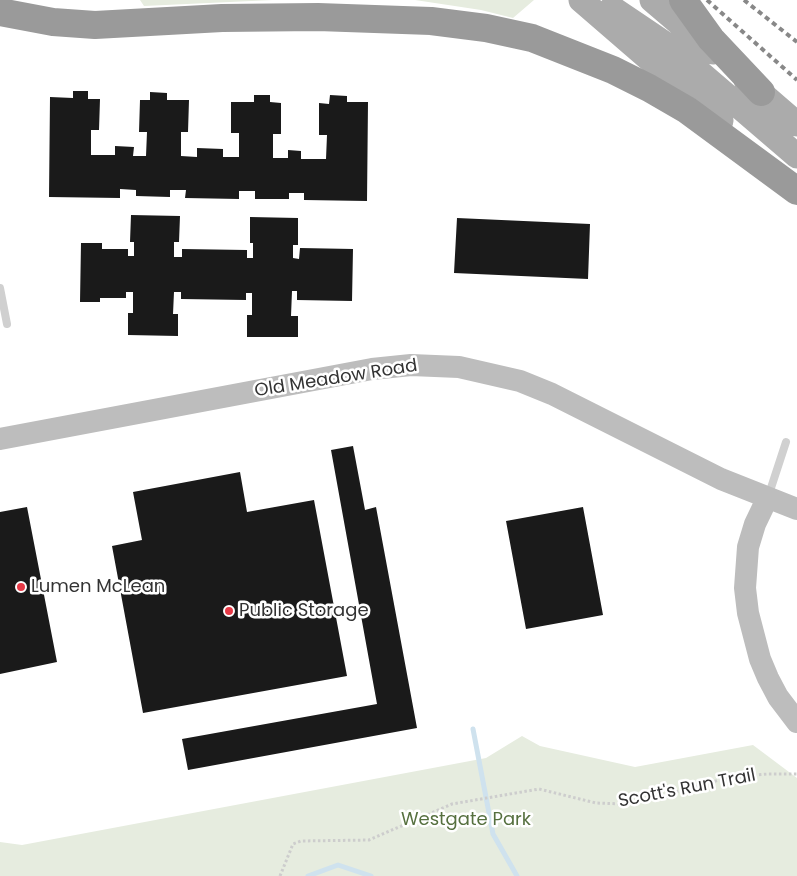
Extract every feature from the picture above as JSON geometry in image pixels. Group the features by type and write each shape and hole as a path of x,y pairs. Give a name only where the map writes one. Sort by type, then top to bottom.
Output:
{"highway":[{"path":"683,0 711,39 761,92"},
{"path":"0,12 53,22 95,25 222,18 431,21 514,34 532,38 574,54 649,88 687,110 797,189"}],"main road":[{"path":"581,0 797,189"},
{"path":"600,0 670,47 797,156"},
{"path":"652,0 797,124"}],"street":[{"name":"Old Meadow Road","path":"0,439 372,370 410,365 441,365 484,371 520,381 588,411 721,479 797,509"},
{"path":"767,498 755,524 748,547 745,588 748,613 760,658 768,678 778,697 797,722"}],"lane":[{"path":"0,288 6,324"},
{"path":"767,498 786,442"}],"path":[{"name":"Scott's Run Trail","path":"280,876 293,844 301,841 375,839 428,813 452,804 539,789 596,802 624,804 650,799 730,777 797,774"}],"green space":[{"path":"140,0 273,0 144,6"},
{"path":"415,0 534,0 513,18 481,10"},
{"name":"Westgate Park","path":"522,736 540,746 635,767 753,745 797,778 797,876 0,876 0,842 22,845 486,758"}],"building":[{"path":"73,91 88,91 88,99 100,99 99,130 91,130 91,155 115,155 115,146 134,147 133,156 146,156 147,132 139,132 140,100 150,100 150,92 167,93 167,100 189,100 188,132 181,132 181,156 197,157 197,148 223,149 223,157 239,157 239,133 231,133 231,102 254,102 254,95 270,95 270,102 281,103 281,134 273,134 273,158 288,158 288,150 301,151 301,159 326,159 327,135 319,135 319,103 329,104 330,95 347,96 347,102 368,102 367,201 304,200 304,193 289,193 289,199 255,199 255,191 239,191 239,199 185,198 186,190 170,190 170,197 136,196 136,190 120,189 120,198 49,197 50,97 73,98"},
{"path":"131,215 180,216 179,242 174,242 174,257 182,257 182,249 247,250 247,258 253,258 253,243 250,243 250,217 298,218 298,245 293,245 293,258 299,259 300,248 353,249 352,301 297,300 297,291 292,291 291,316 298,316 298,337 247,337 247,315 252,315 252,293 246,293 246,300 181,299 181,292 174,292 173,314 178,314 178,336 128,335 128,313 133,313 133,292 126,292 126,298 100,298 100,302 80,302 81,243 102,243 102,249 128,249 128,256 134,256 134,242 130,242"},
{"path":"457,218 590,224 588,279 454,273"},
{"path":"353,446 365,510 376,507 417,728 188,770 182,739 377,704 331,450"},
{"name":"Public Storage","path":"240,472 247,512 314,500 347,676 143,713 112,546 142,540 133,492"},
{"name":"Lumen McLean","path":"27,507 57,662 0,674 0,512"},
{"path":"583,507 603,615 526,629 506,521"}],"waterway":[{"path":"473,729 493,834 517,876"},
{"path":"308,876 338,865 371,876"}],"railway":[{"path":"707,0 797,80"},
{"path":"744,0 797,42"}],"place":[{"name":"Lumen McLean","path":"21,587"},
{"name":"Public Storage","path":"229,611"}]}
